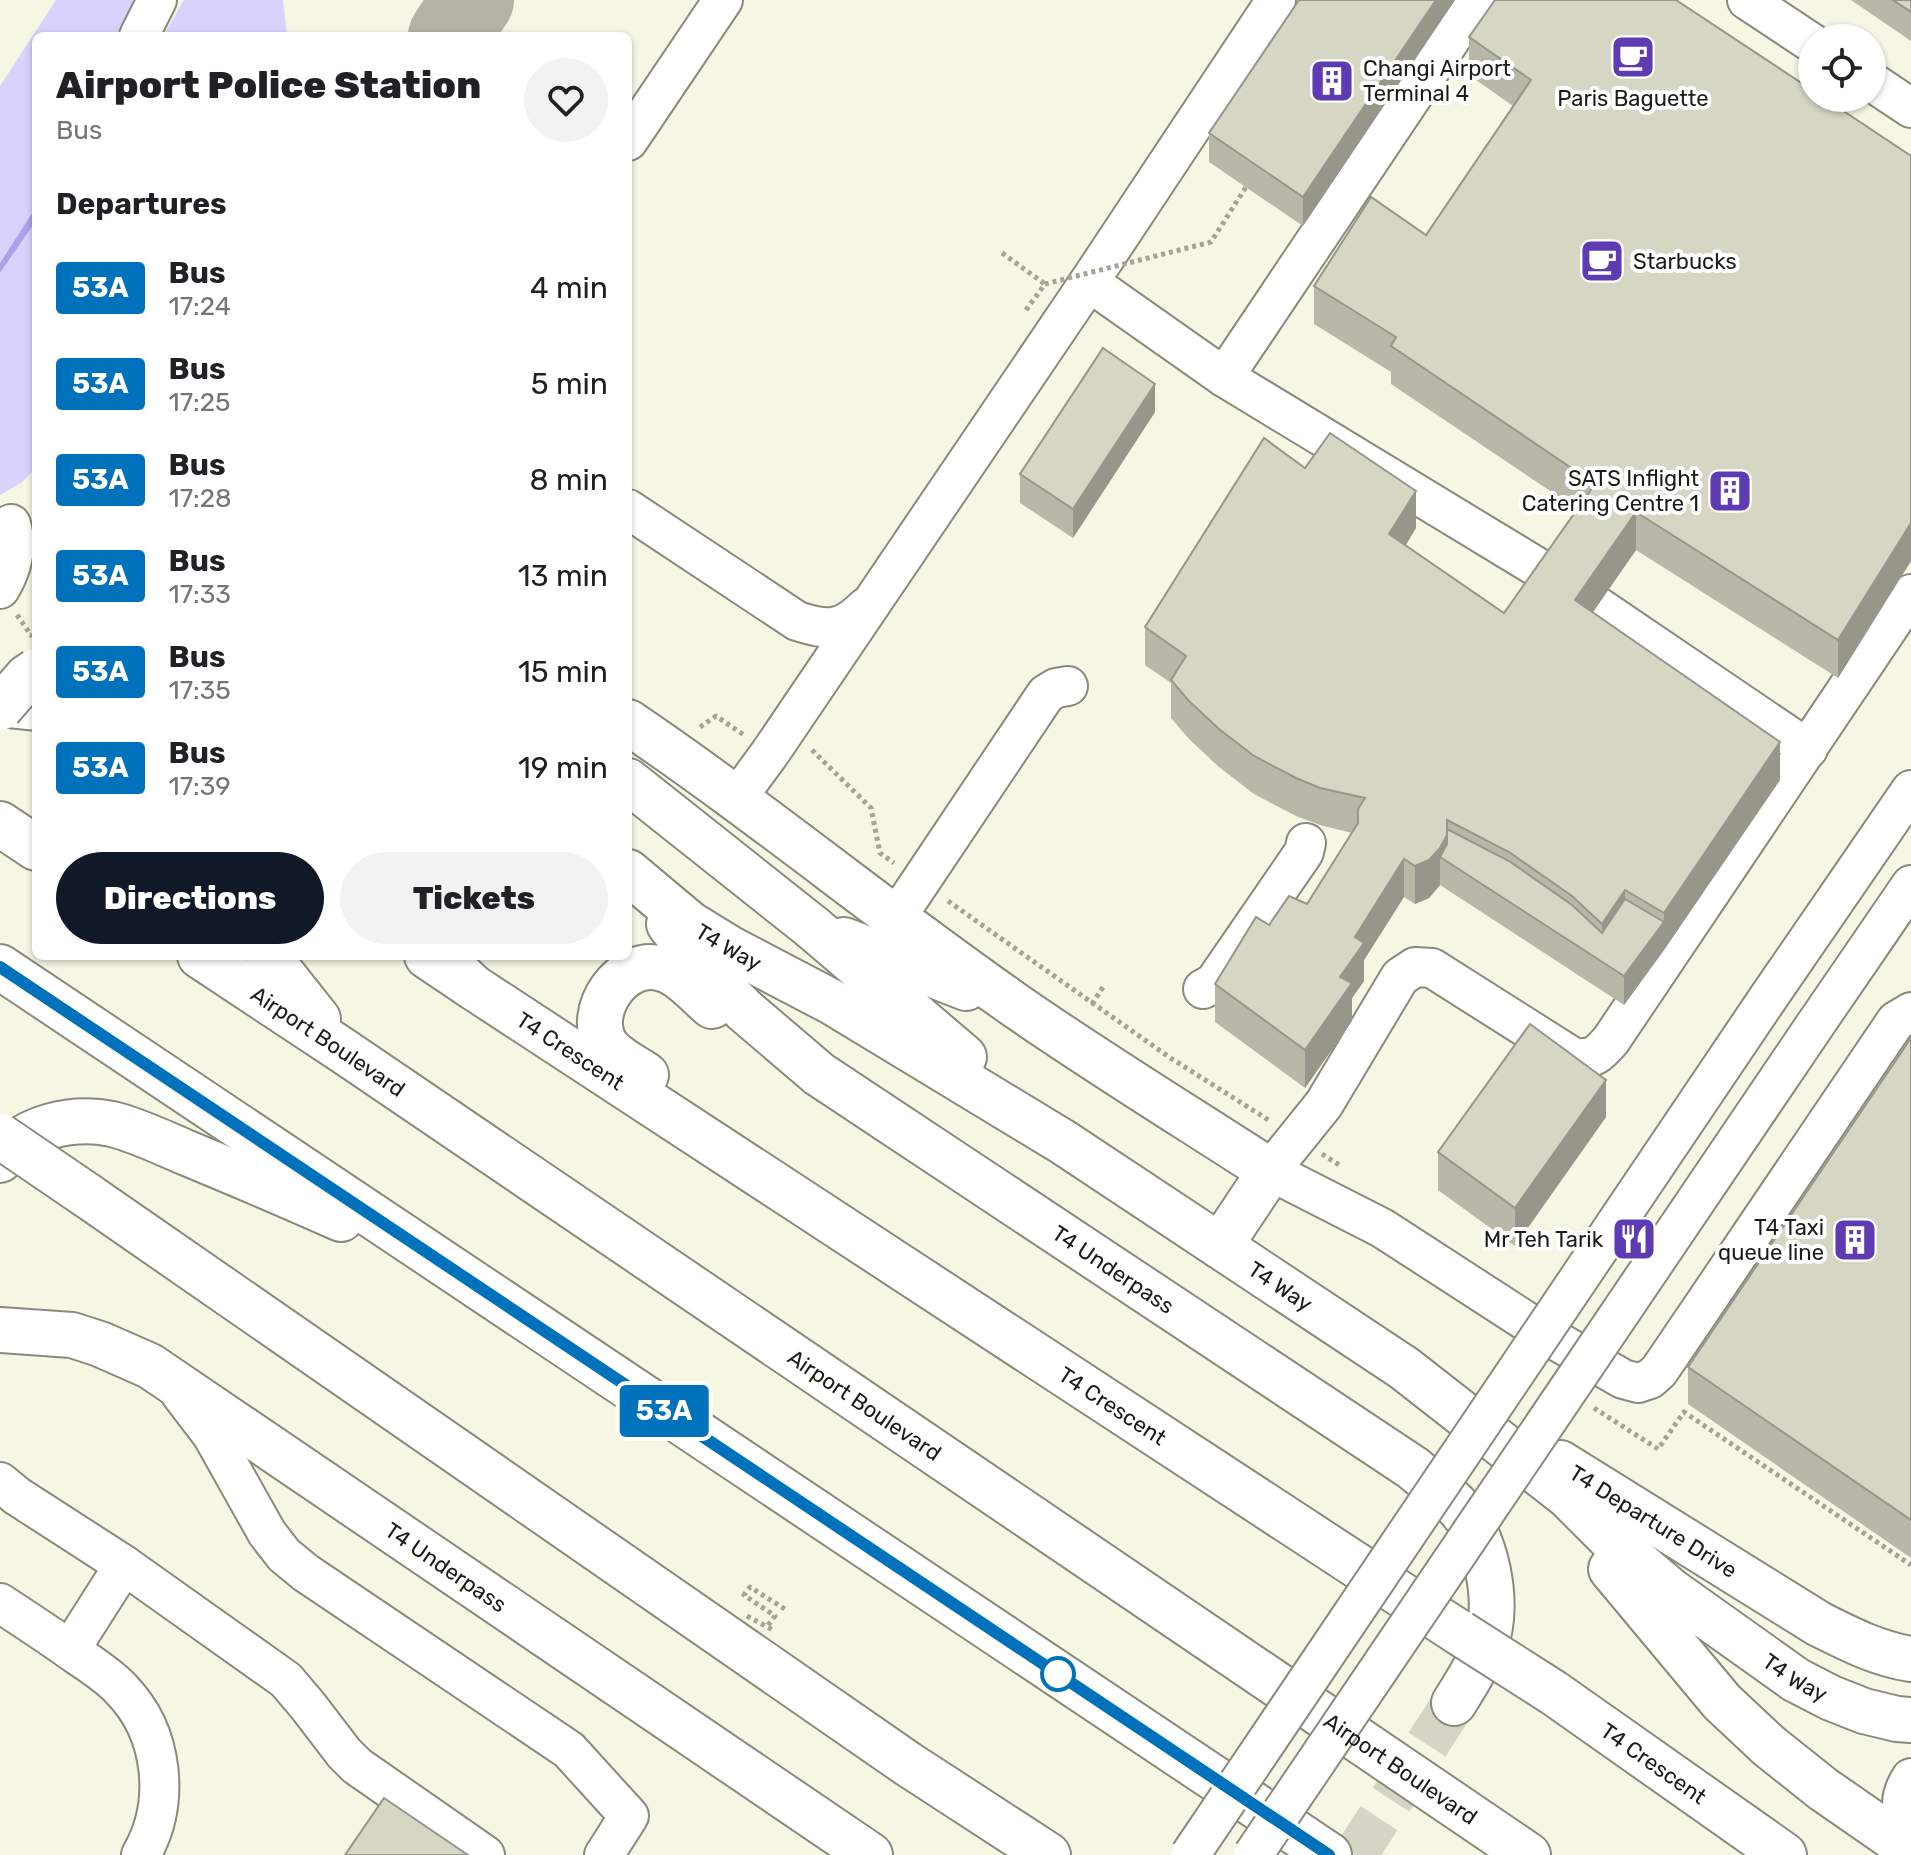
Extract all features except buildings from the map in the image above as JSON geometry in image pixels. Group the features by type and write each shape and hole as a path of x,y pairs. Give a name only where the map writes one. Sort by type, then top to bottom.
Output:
{"main road":[{"path":"0,671 32,681"},
{"path":"0,706 32,674"},
{"path":"0,706 32,708"},
{"path":"632,725 737,798 1026,1012 1270,1171 1220,1246"},
{"path":"632,784 812,927 1063,1142"},
{"path":"0,824 32,845"},
{"name":"T4 Way","path":"632,876 690,924 832,1002 1063,1142 1404,1368 1568,1496 1619,1547 1671,1591 1796,1680 1864,1711 1911,1720"},
{"name":"T4 Underpass","path":"632,878 707,972 744,1010 819,1074 1413,1468 1457,1505 1474,1529 1484,1556 1491,1612 1487,1641 1454,1703"},
{"path":"812,927 1026,1012"},
{"name":"Airport Boulevard","path":"206,960 1528,1855"},
{"path":"271,960 345,1052"},
{"path":"433,960 473,987"},
{"name":"T4 Crescent","path":"446,960 473,987 1554,1693 1784,1855"},
{"path":"819,1074 714,1008 665,969 652,966 633,969 617,982 602,1012 602,1034 605,1044 613,1053 678,1095 819,1213"},
{"path":"0,967 1329,1855"},
{"path":"0,1160 6,1151 26,1136 52,1125 77,1122 111,1124 203,1159 442,1262"},
{"path":"0,1136 908,1764 1048,1855"},
{"name":"T4 Underpass","path":"0,1330 72,1335 150,1366 870,1855"},
{"name":"T4 Departure Drive","path":"1404,1368 1819,1624 1859,1644 1894,1657 1911,1659"},
{"path":"1497,1442 1630,1590 1722,1702 1769,1746 1823,1789 1911,1850"}],"lane":[{"path":"141,32 157,0"},
{"path":"632,135 723,0"},
{"path":"737,798 1089,282 1276,0"},
{"path":"1224,377 1477,0"},
{"path":"1747,0 1798,34"},
{"path":"1886,91 1911,108"},
{"path":"1089,282 1224,377 1555,578"},
{"path":"632,512 797,621 816,627 836,628 854,619 871,603"},
{"path":"0,589 12,562 16,520"},
{"path":"1911,594 1601,1052 1589,1059 1574,1058 1432,968 1415,967 1400,977 1324,1104 1270,1171 1382,1228 1555,1340 1623,1379 1638,1383 1650,1379 1659,1371 1896,1021 1911,1012"},
{"path":"1597,606 1808,749"},
{"path":"896,918 1046,694 1068,686"},
{"path":"1190,1855 1911,790"},
{"path":"1203,989 1214,983 1304,852 1306,843"},
{"path":"1253,1855 1911,885"},
{"path":"171,1381 212,1435 267,1533 284,1555 306,1573 569,1750 629,1816 604,1855"},
{"path":"0,1482 286,1680 357,1766 485,1855"},
{"path":"70,1650 124,1565"},
{"path":"0,1603 99,1670 122,1689 138,1709 155,1748 160,1793 157,1818 141,1855"},
{"path":"1911,1778 1904,1789 1901,1805 1911,1825"}],"path":[{"path":"1026,310 1045,284 1211,242 1246,187"},
{"path":"1002,253 1045,284"},
{"path":"1092,1004 1103,987"},
{"path":"775,1616 744,1595 750,1587 788,1611"},
{"path":"747,1616 775,1631"}],"shaded area":[{"path":"56,0 139,0 122,32 35,32"},
{"path":"184,0 283,0 287,32 165,32"},
{"path":"32,37 32,213 0,263 0,86"},
{"path":"32,213 32,227 0,273 0,263"},
{"path":"32,227 32,472 21,483 0,495 0,273"}],"taxiway":[{"path":"452,32 473,0"}],"tunnel":[{"path":"1355,1855 1454,1703"}],"bus line":[{"name":"53A","path":"0,967 1329,1855"}],"place":[{"name":"Paris Baguette","path":"1633,57"},
{"name":"Changi Airport Terminal 4","path":"1332,81"},
{"name":"Starbucks","path":"1602,261"},
{"name":"SATS Inflight Catering Centre 1","path":"1730,491"},
{"name":"Mr Teh Tarik","path":"1634,1239"},
{"name":"T4 Taxi queue line","path":"1855,1240"}]}
